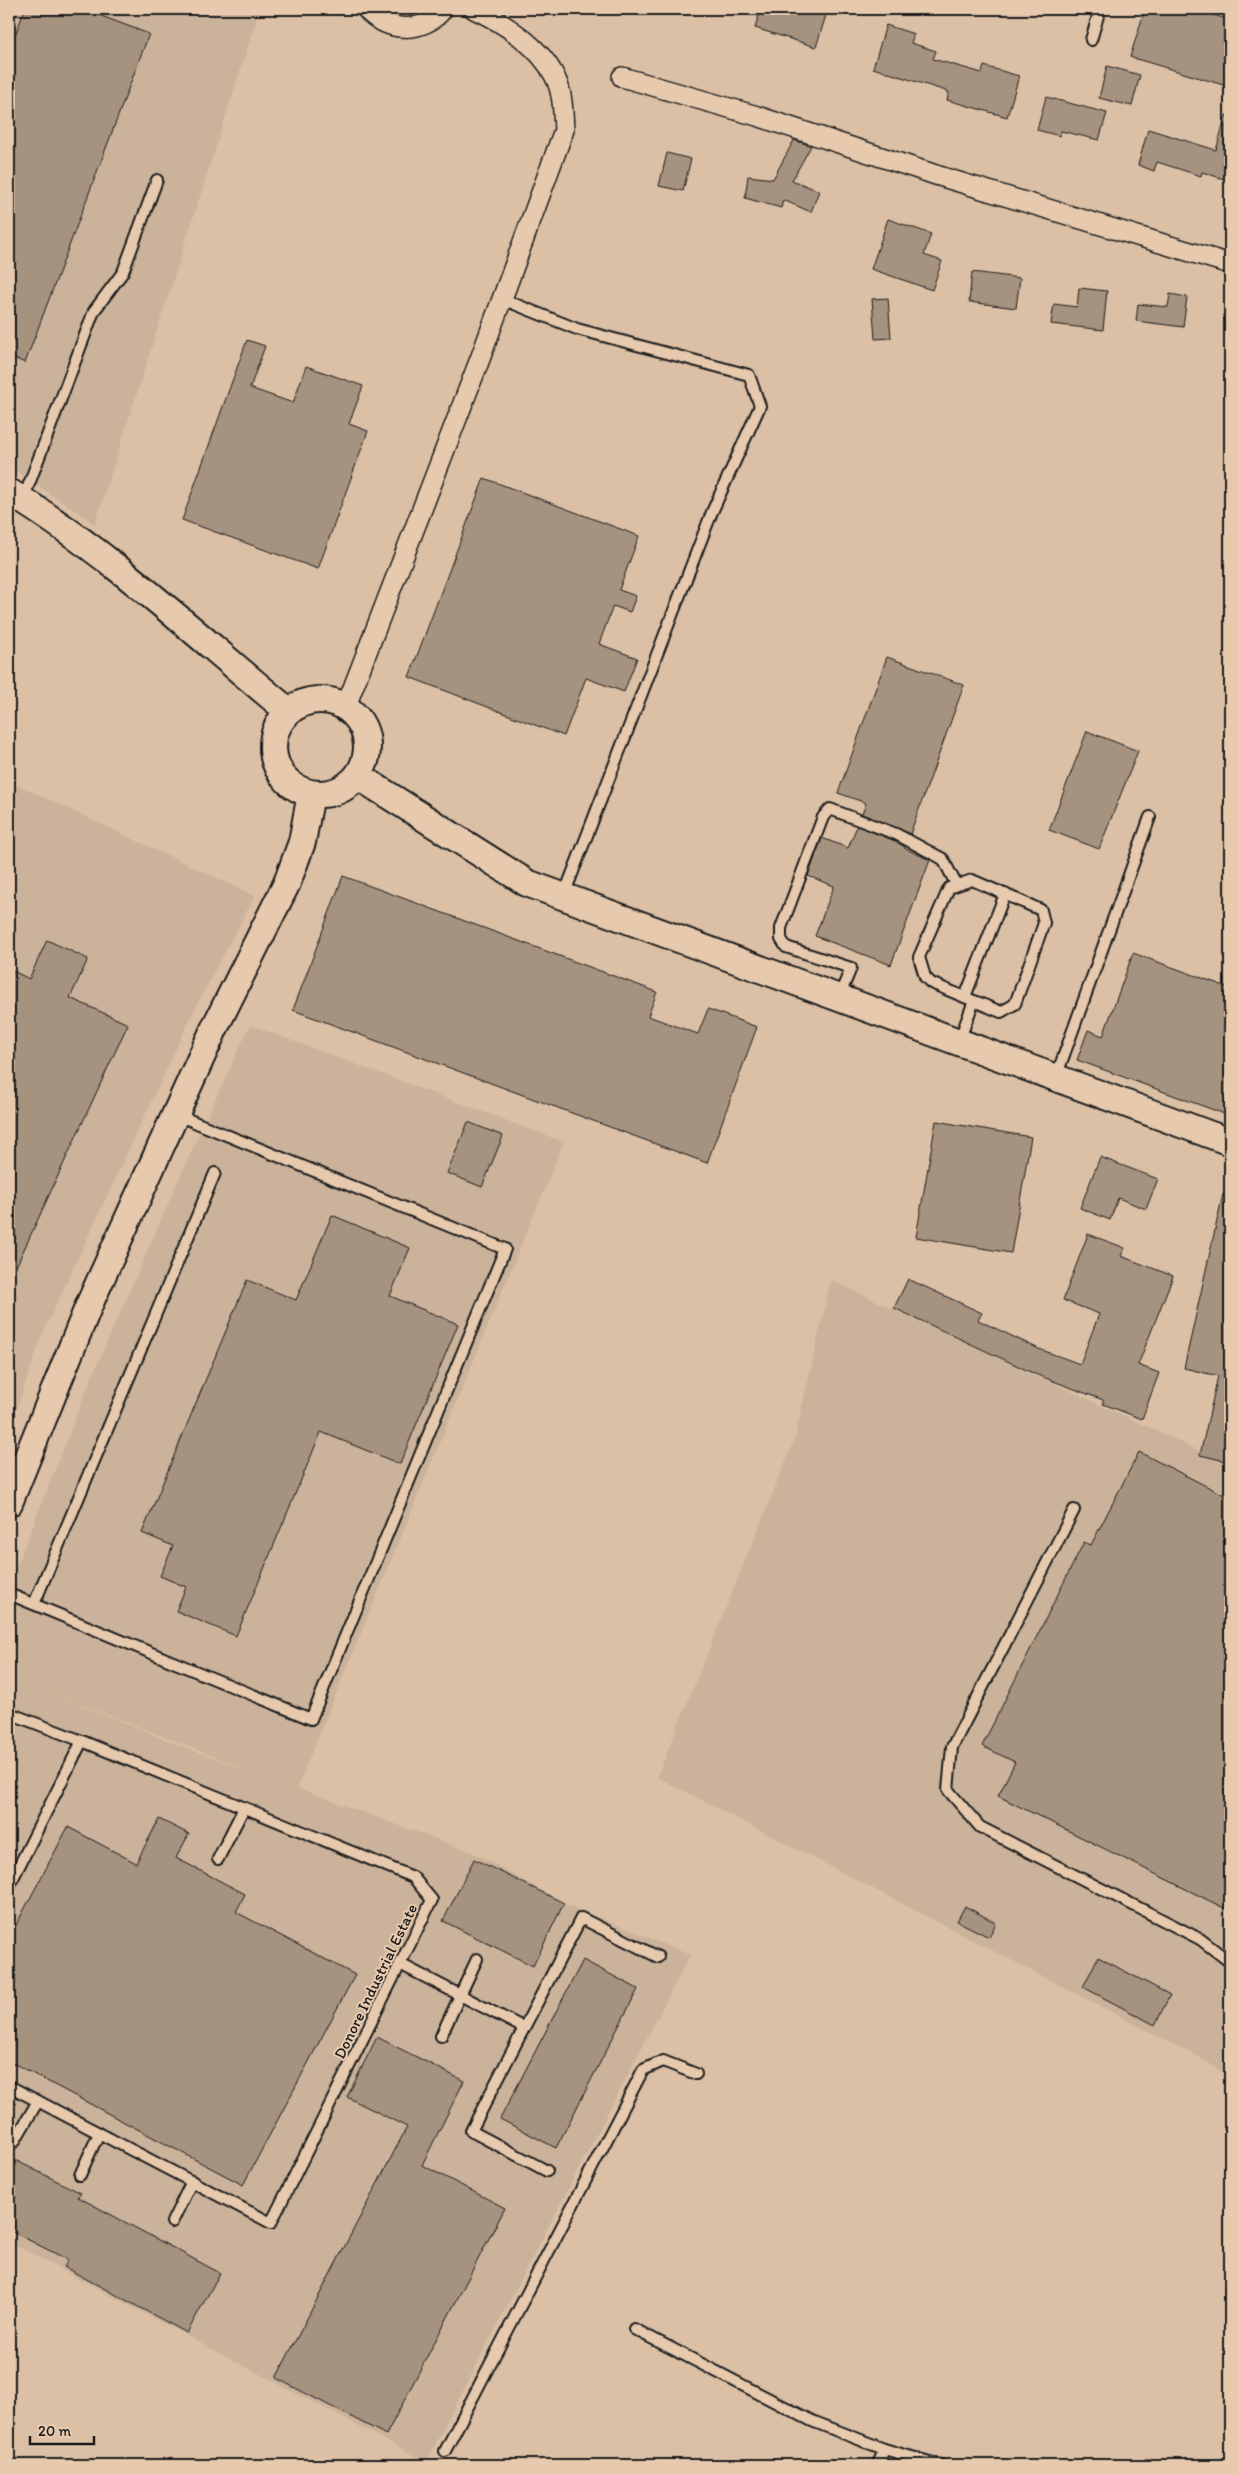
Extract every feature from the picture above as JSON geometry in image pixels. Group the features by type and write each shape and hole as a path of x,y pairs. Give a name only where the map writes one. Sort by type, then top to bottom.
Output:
{"street":[{"path":"366,9 373,17 396,28 416,28 436,19 443,9"},
{"path":"346,706 384,612 564,130 562,101 555,77 536,50 514,33 474,9"},
{"path":"622,77 757,116 939,176 1230,264"},
{"path":"16,496 107,559 288,711"},
{"path":"327,699 346,706 360,720 368,742 366,759 358,776 343,789 330,794 311,794 294,787 279,772 273,753 275,730 288,711 300,703 314,700 327,699"},
{"path":"358,776 527,883 839,996 1230,1142"},
{"path":"9,1503 88,1305 215,1027 287,884 302,842 311,794"}],"lane":[{"path":"1091,40 1100,9"},
{"path":"16,496 94,311 123,272 157,180"},
{"path":"502,299 577,329 749,375 760,406 712,512 564,896"},
{"path":"839,996 851,968 786,948 781,939 781,928 823,817 830,809 896,834 943,859 956,884"},
{"path":"1056,1077 1150,817"},
{"path":"972,880 1041,910 1044,923 1015,1004 1001,1012 931,983 924,977 919,957 949,888 956,884 972,880"},
{"path":"959,1041 969,999 1005,894"},
{"path":"9,1594 311,1719 505,1248 175,1114"},
{"path":"34,1604 214,1173"},
{"path":"1074,1510 952,1747 948,1790 980,1827 1200,1939 1230,1962"},
{"name":"Donore Industrial Estate","path":"9,1713 414,1877 432,1900 271,2223 9,2086"},
{"path":"9,1886 82,1741"},
{"path":"218,1859 244,1808"},
{"path":"547,2171 471,2131 581,1918 658,1957"},
{"path":"440,2036 477,1959"},
{"path":"400,1964 524,2028"},
{"path":"445,2451 644,2070 663,2061 696,2074"},
{"path":"14,2142 38,2101"},
{"path":"80,2175 99,2133"},
{"path":"172,2222 192,2181"},
{"path":"634,2329 812,2421 884,2449 940,2465"},
{"path":"878,2465 884,2449"}],"shaded area":[{"path":"9,9 260,9 95,524 9,466"},
{"path":"9,781 255,896 197,1004 42,1335 9,1432"},
{"path":"250,1025 564,1142 297,1788 474,1853 564,1903 690,1955 426,2462 9,2242 9,1586 92,1376 194,1145","holes":["40,1688 266,1777 184,1747"]},
{"path":"831,1280 1230,1465 1230,2077 1204,2060 657,1777 795,1438"}],"building":[{"path":"25,9 83,9 149,34 25,363 9,356 9,51"},
{"path":"761,9 828,9 816,47 755,28"},
{"path":"1145,9 1193,9 1230,20 1230,87 1130,57"},
{"path":"886,25 914,34 911,43 936,51 933,59 982,73 984,66 1019,76 1007,117 947,100 949,92 873,68"},
{"path":"1107,66 1140,75 1132,106 1099,98"},
{"path":"1046,97 1107,113 1099,140 1061,131 1060,136 1037,130"},
{"path":"1226,115 1230,116 1230,158 1224,179 1202,172 1201,176 1157,162 1154,171 1138,165 1148,129 1216,150"},
{"path":"794,140 811,146 792,180 819,191 811,212 783,200 781,208 745,198 748,176 773,179"},
{"path":"667,153 691,159 683,191 659,186"},
{"path":"888,219 931,234 924,255 942,261 932,290 871,269"},
{"path":"972,272 1020,278 1016,308 969,302"},
{"path":"1079,288 1107,291 1103,330 1051,324 1054,304 1077,307"},
{"path":"1170,294 1187,297 1183,327 1136,321 1138,304 1168,307"},
{"path":"888,298 891,338 875,339 872,299"},
{"path":"247,340 265,346 250,388 293,403 306,366 363,386 349,424 368,431 318,569 182,520"},
{"path":"484,478 639,536 619,590 636,596 630,612 613,606 599,644 637,658 624,692 586,678 564,736 409,677"},
{"path":"887,657 964,685 910,834 862,814 866,803 838,793"},
{"path":"1087,731 1138,751 1099,849 1049,830"},
{"path":"857,826 893,840 904,848 930,860 891,965 815,936 834,886 808,876 822,838 848,848"},
{"path":"343,876 657,992 648,1016 698,1034 708,1009 757,1027 707,1163 293,1010"},
{"path":"47,940 88,959 70,998 128,1024 9,1282 9,969 29,979"},
{"path":"1133,953 1230,988 1230,1116 1077,1060 1088,1030 1103,1036"},
{"path":"936,1121 1031,1137 1011,1253 916,1237"},
{"path":"468,1122 503,1136 482,1187 447,1173"},
{"path":"1100,1157 1158,1179 1146,1209 1118,1198 1110,1220 1080,1208"},
{"path":"1223,1194 1230,1195 1230,1462 1200,1455 1218,1376 1184,1368"},
{"path":"332,1215 410,1248 390,1296 458,1324 400,1464 321,1432 236,1636 176,1611 186,1587 160,1576 173,1546 142,1533 247,1280 296,1300"},
{"path":"1088,1234 1125,1248 1121,1256 1173,1276 1138,1365 1159,1373 1142,1419 1103,1404 1103,1400 1035,1374 894,1308 908,1279 982,1313 978,1320 1039,1349 1080,1364 1099,1314 1063,1300"},
{"path":"1139,1452 1230,1498 1230,1911 998,1796 1015,1762 982,1746 1084,1542 1091,1545"},
{"path":"159,1819 189,1834 176,1858 245,1894 236,1912 355,1975 243,2185 9,2061 9,1938 68,1827 136,1863"},
{"path":"474,1859 564,1903 533,1966 443,1921"},
{"path":"965,1906 996,1923 989,1937 957,1921"},
{"path":"1098,1957 1170,1995 1155,2025 1083,1987"},
{"path":"583,1960 638,1989 556,2148 500,2119"},
{"path":"377,2037 464,2081 422,2165 505,2208 386,2435 276,2378 407,2127 347,2097"},
{"path":"9,2157 81,2193 78,2197 220,2273 187,2333 64,2267 68,2260 9,2230"}]}
